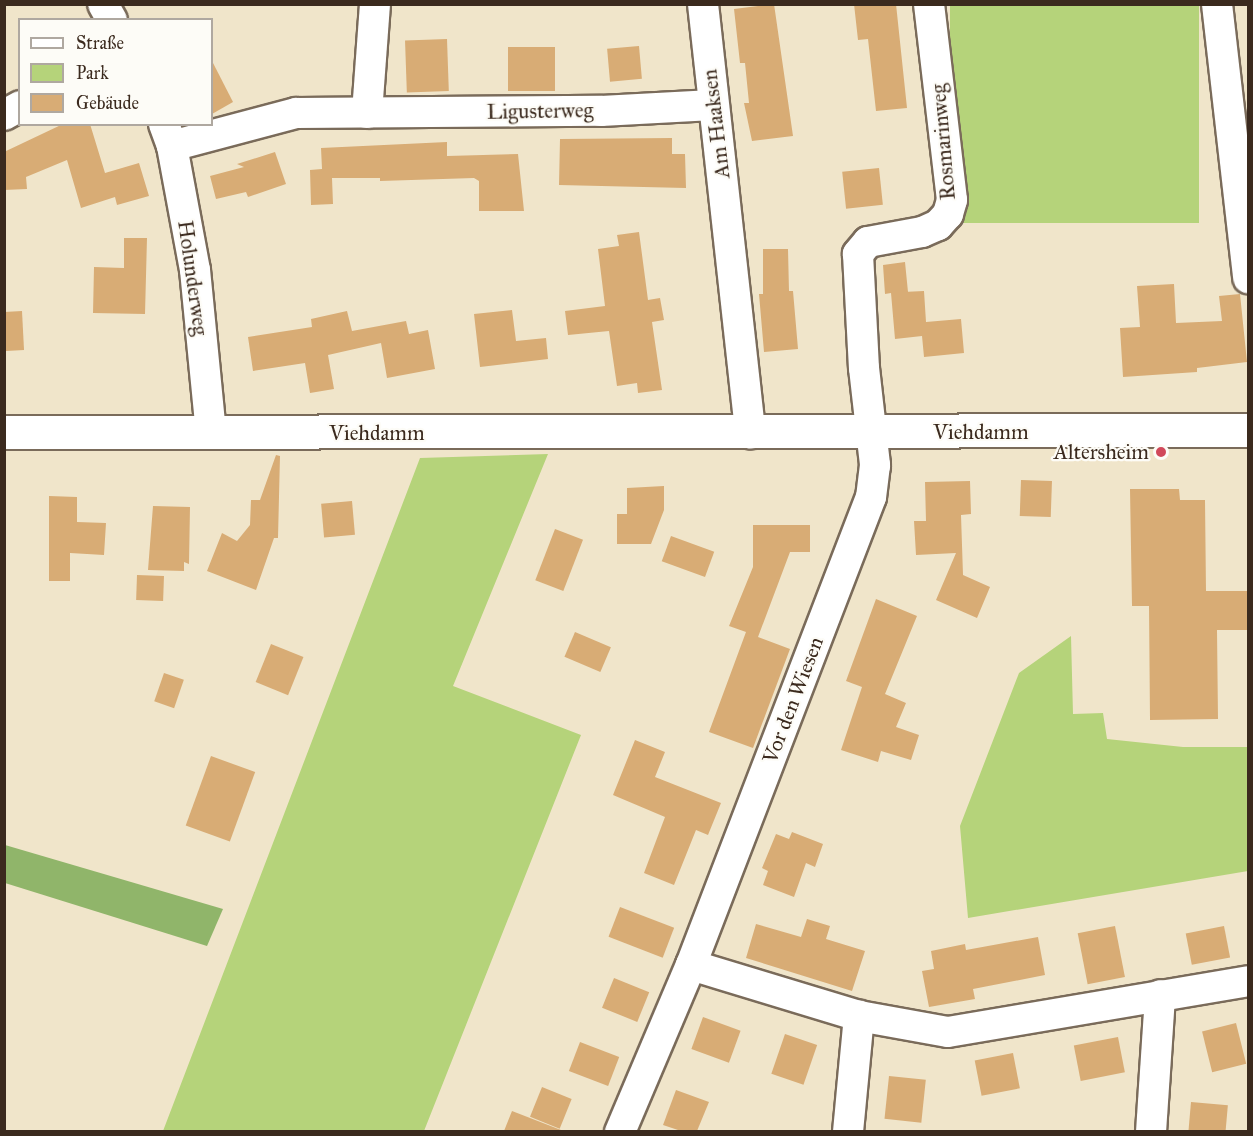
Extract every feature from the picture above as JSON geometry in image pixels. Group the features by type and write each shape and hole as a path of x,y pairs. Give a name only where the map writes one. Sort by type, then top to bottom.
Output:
{"main road":[{"name":"Viehdamm","path":"4,432 750,433 1248,430"}],"street":[{"path":"103,4 111,18"},
{"path":"367,113 375,4"},
{"name":"Am Haaksen","path":"703,4 713,105 731,243 750,433"},
{"name":"Rosmarinweg","path":"870,431 858,254 868,242 922,232 938,225 948,214 952,200 929,4"},
{"path":"1217,4 1248,278"},
{"name":"Ligusterweg","path":"168,135 296,113 601,111 713,105"},
{"path":"4,115 18,107"},
{"name":"Holunderweg","path":"168,135 195,270 212,433"},
{"name":"Vor den Wiesen","path":"620,1131 691,965 871,497 875,465 870,431"},
{"path":"691,965 859,1016 948,1032 1248,981"},
{"path":"1150,1131 1160,995"},
{"path":"848,1131 859,1016"}],"green space":[{"path":"950,5 1199,5 1199,223 950,223"},
{"path":"548,454 453,686 581,735 424,1131 163,1131 420,458"},
{"path":"1071,636 1073,714 1103,713 1107,739 1183,747 1248,747 1248,871 968,918 960,826 1019,673"},
{"path":"4,845 223,909 207,946 5,883"}],"building":[{"path":"774,4 793,136 752,141 744,103 749,103 745,63 740,63 734,9"},
{"path":"854,4 896,4 907,108 876,111 868,39 858,40"},
{"path":"447,39 449,91 407,92 405,40"},
{"path":"639,46 642,79 610,82 607,49"},
{"path":"508,47 555,47 555,91 508,91"},
{"path":"213,63 233,102 213,113"},
{"path":"59,126 91,126 105,173 139,163 149,196 117,205 115,197 81,208 67,160 26,177 27,189 4,190 4,152"},
{"path":"672,138 672,154 685,154 686,188 559,185 560,139"},
{"path":"447,142 447,156 518,154 524,211 479,211 479,181 474,178 380,181 380,178 332,178 333,204 311,205 310,170 322,169 321,148"},
{"path":"275,152 286,184 248,197 246,192 216,199 210,176 244,167 237,164"},
{"path":"879,168 883,205 846,209 842,172"},
{"path":"639,232 648,300 660,298 664,320 652,322 662,390 638,393 637,383 617,386 609,331 568,335 565,311 605,306 598,249 619,246 617,235"},
{"path":"124,238 147,238 145,314 93,313 94,267 124,268"},
{"path":"763,249 788,249 789,291 793,291 798,349 764,352 759,294 763,294"},
{"path":"905,262 908,292 924,291 926,322 961,319 964,353 924,357 922,336 895,339 891,293 885,294 883,265"},
{"path":"1174,284 1176,323 1222,321 1219,296 1240,294 1247,362 1197,368 1197,372 1123,377 1120,328 1140,327 1137,286"},
{"path":"512,310 516,341 546,338 548,359 480,367 474,314"},
{"path":"22,311 24,350 6,351 4,312"},
{"path":"347,311 352,331 406,321 409,334 428,330 435,369 387,378 381,343 328,355 334,389 310,393 305,363 253,371 248,337 312,327 311,319"},
{"path":"276,455 280,456 278,538 274,538 256,590 207,571 222,533 237,541 250,525 251,500 260,500"},
{"path":"1021,480 1052,481 1051,517 1020,516"},
{"path":"970,481 971,514 961,515 963,575 990,587 977,618 936,600 956,553 916,555 914,521 926,521 925,482"},
{"path":"664,486 664,510 651,544 617,544 617,514 627,514 627,488"},
{"path":"1130,489 1179,489 1180,500 1205,500 1206,591 1248,591 1248,630 1217,630 1218,719 1150,720 1149,606 1132,606"},
{"path":"49,496 77,497 77,522 106,523 104,555 70,553 70,581 49,581"},
{"path":"352,501 355,535 324,538 321,504"},
{"path":"153,506 190,507 189,564 184,562 184,571 148,570"},
{"path":"753,525 810,525 810,552 790,552 758,637 790,649 753,748 709,732 746,632 729,626 753,567"},
{"path":"555,529 583,540 563,591 535,580"},
{"path":"671,536 714,552 705,577 662,561"},
{"path":"137,575 164,576 163,601 136,600"},
{"path":"876,599 917,616 885,694 906,703 896,727 919,735 911,760 881,751 878,762 841,750 862,687 846,681"},
{"path":"575,632 611,647 600,672 564,657"},
{"path":"271,644 303,657 288,695 256,682"},
{"path":"164,673 184,680 174,708 154,701"},
{"path":"635,740 665,752 655,777 721,803 708,835 696,830 674,885 644,873 665,817 613,795"},
{"path":"211,756 255,772 230,842 186,826"},
{"path":"792,832 823,844 815,867 806,863 794,897 763,885 768,871 762,868 776,834 789,839"},
{"path":"620,907 674,928 663,958 609,937"},
{"path":"807,919 830,926 826,939 865,951 852,991 746,958 756,924 801,937"},
{"path":"1115,926 1125,977 1088,984 1078,933"},
{"path":"1224,926 1230,957 1192,965 1186,933"},
{"path":"1038,937 1045,975 973,989 975,999 929,1007 922,971 934,969 931,951 965,944 966,950"},
{"path":"614,978 649,992 637,1022 602,1008"},
{"path":"703,1017 741,1031 729,1063 691,1049"},
{"path":"1236,1023 1246,1064 1212,1072 1202,1031"},
{"path":"785,1034 817,1045 803,1085 771,1074"},
{"path":"1118,1037 1125,1072 1081,1081 1074,1046"},
{"path":"580,1042 619,1057 608,1086 569,1071"},
{"path":"1013,1053 1020,1088 982,1096 975,1060"},
{"path":"889,1076 926,1080 921,1123 885,1119"},
{"path":"542,1087 572,1099 560,1129 530,1117"},
{"path":"676,1090 709,1102 697,1131 681,1131 663,1125"},
{"path":"1191,1102 1228,1105 1226,1132 1188,1131"},
{"path":"512,1111 561,1130 561,1131 504,1131"}],"place":[{"name":"Altersheim","path":"1161,452"}]}
